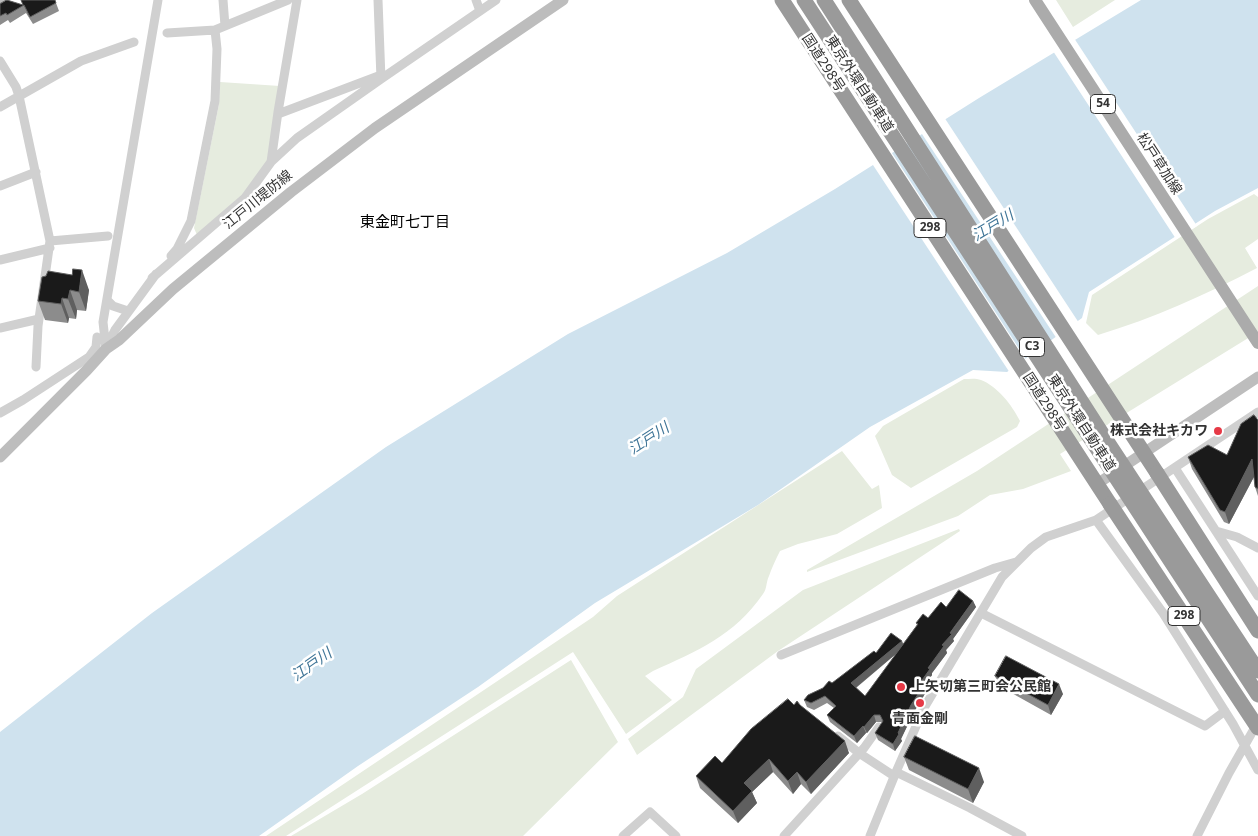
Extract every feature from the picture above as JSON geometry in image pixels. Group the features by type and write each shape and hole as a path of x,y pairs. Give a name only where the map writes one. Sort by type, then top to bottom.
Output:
{"highway":[{"name":"国道298号","path":"782,0 1258,728"},
{"name":"東京外環自動車道","path":"804,0 1258,695"},
{"name":"東京外環自動車道","path":"824,0 1097,426 1258,671"},
{"path":"849,0 1145,453 1258,631"}],"main road":[{"name":"江戸川堤防線","path":"0,457 106,349 119,340 173,289 291,192 376,128 563,0"},
{"name":"松戸草加線","path":"1035,0 1257,342"},
{"path":"1097,484 1258,378"}],"street":[{"path":"106,349 103,331 158,0"},
{"path":"223,0 225,26"},
{"path":"167,33 216,30 288,0"},
{"path":"272,162 297,0"},
{"path":"378,0 381,77"},
{"path":"476,0 480,11"},
{"path":"152,278 244,198 272,162 297,138 381,77 496,0"},
{"path":"106,349 115,330 128,311 152,278 177,249 191,221 215,101 216,30"},
{"path":"0,107 81,61 134,42"},
{"path":"0,60 16,87 19,96 50,244 39,319 36,367"},
{"path":"278,114 381,77"},
{"path":"0,186 36,172"},
{"path":"0,260 50,244 108,236"},
{"path":"108,301 118,308 128,311"},
{"path":"0,328 39,319"},
{"path":"0,413 90,357 96,347 97,337"},
{"path":"870,836 924,708 1002,577 1031,548 1046,537 1096,520 1258,412"},
{"path":"1175,468 1258,596"},
{"path":"1096,520 1163,613 1225,712 1258,770"},
{"path":"1216,531 1237,537 1258,548"},
{"path":"781,655 996,568 1018,561"},
{"path":"981,613 1205,726 1225,712"},
{"path":"1196,836 1258,721"},
{"path":"784,836 859,753 879,727"},
{"path":"830,730 859,753 895,774 970,808 1022,836"},
{"path":"623,836 650,812 676,836"}],"shaded area":[{"path":"1056,0 1115,0 1073,27"},
{"path":"220,82 280,86 268,160 244,194 197,235 194,228 219,104"},
{"path":"1254,194 1258,197 1258,239 1245,248 1257,268 1179,305 1098,335 1086,323 1092,295 1208,219"},
{"path":"1258,286 1258,332 1060,454 1071,471 1023,489 990,495 958,516 807,572 807,570 977,471"},
{"path":"964,379 979,379 993,387 1013,409 1020,421 1017,427 911,488 892,475 875,436 883,426"},
{"path":"842,451 872,489 879,485 882,508 837,534 798,544 780,551 764,592 752,609 740,621 714,641 645,676 672,700 626,734 573,652 286,836 266,836 593,617 617,596"},
{"path":"959,529 960,531 778,651 637,755 628,739 683,697 696,669 803,590"},
{"path":"571,660 618,742 523,836 291,836 362,794"}],"water":[{"name":"江戸川","path":"1141,0 1258,0 1258,188 1215,211 1089,292 1082,318 1007,372 973,370 870,427 758,505 595,603 478,687 358,766 259,836 0,836 0,732 152,613 386,447 568,334 727,253 835,189 979,98"}],"pier":[{"path":"1074,38 1197,226 1176,239 1053,51"},
{"path":"944,117 1079,323 1057,339 920,131"},
{"path":"890,150 1027,361 1010,373 871,162"}],"building":[{"path":"7,0 23,5 21,0 55,0 56,3 30,17 24,5 7,15 6,13 0,16 0,4"},
{"path":"73,269 82,270 79,292 70,290 68,299 62,298 61,304 38,301 42,277 46,276 48,271 72,275"},
{"path":"1254,415 1258,420 1258,489 1255,487 1252,459 1225,512 1220,510 1188,457 1208,445 1227,455 1241,424"},
{"path":"959,590 973,601 928,668 930,669 920,683 924,685 911,705 893,744 875,733 883,721 880,715 874,715 854,736 827,715 836,706 825,696 811,703 804,700 808,695 823,688 829,681 832,683 874,651 876,653 891,633 902,641 851,683 865,696 918,624 916,623 923,614 928,618 941,602 946,607"},
{"path":"1006,656 1059,684 1048,705 995,676"},
{"path":"788,699 794,705 797,701 845,741 806,782 797,772 788,781 769,759 744,783 752,791 733,811 696,776 715,756 722,763 751,729"},
{"path":"915,736 979,768 968,789 904,757"}],"place":[{"name":"株式会社キカワ","path":"1218,431"},
{"name":"上矢切第三町会公民館","path":"901,687"},
{"name":"青面金剛","path":"920,703"}],"district":[{"name":"東金町七丁目","path":"405,223"}]}
